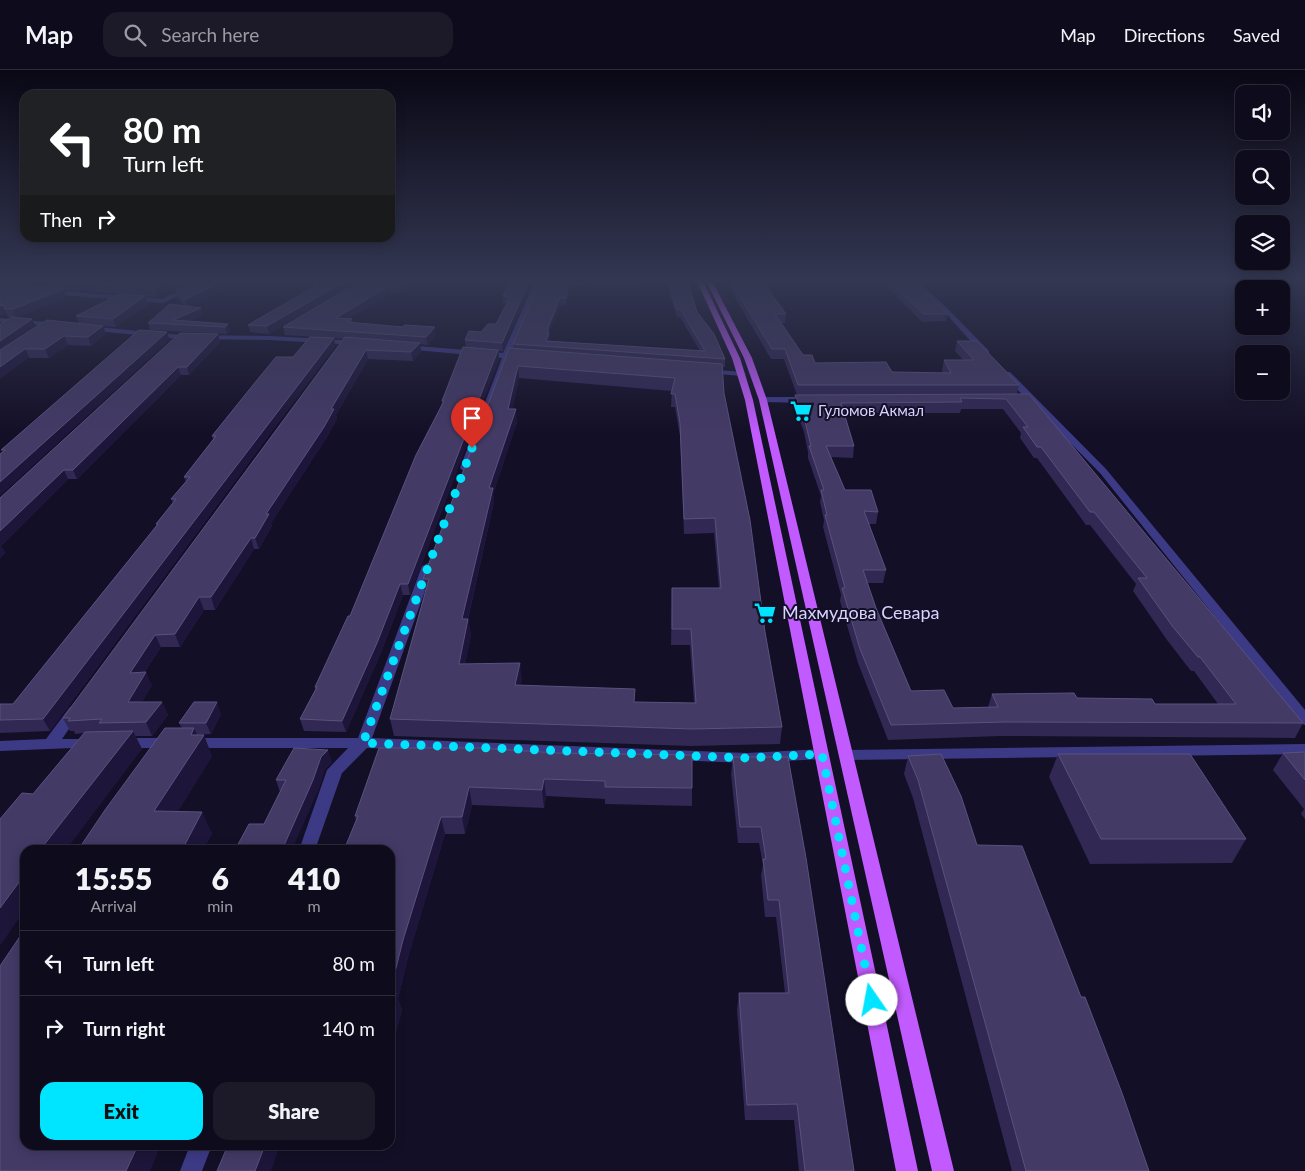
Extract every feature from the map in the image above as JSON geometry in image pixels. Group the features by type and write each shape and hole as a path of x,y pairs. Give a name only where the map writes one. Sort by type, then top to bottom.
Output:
{"main road":[{"path":"722,330 742,374 749,400 907,1171"},
{"path":"734,330 748,358 764,400 943,1171"}],"street":[{"path":"112,330 180,337 270,338 341,346 363,344"},
{"path":"270,338 283,330"},
{"path":"462,475 517,330"},
{"path":"965,330 1027,400 1102,471 1305,720"},
{"path":"172,344 180,337"},
{"path":"391,346 535,358"},
{"path":"702,371 742,374"},
{"path":"764,400 825,400"},
{"path":"309,845 335,770 363,743 431,558"},
{"path":"50,744 79,704"},
{"path":"0,746 156,743 363,743 747,758 822,754"},
{"path":"145,759 156,743"},
{"path":"847,755 1305,749"},
{"path":"191,1171 198,1150"}],"building":[{"path":"0,330 15,330 0,341"},
{"path":"31,330 97,330 88,337 64,336 45,349 25,349 0,367 0,350"},
{"path":"139,330 167,332 0,482 0,454 5,450 1,450"},
{"path":"331,330 432,330 426,337"},
{"path":"482,330 508,330 502,343 465,340 469,331 481,332"},
{"path":"519,330 548,330 546,341 705,351 693,330 711,330 725,359 513,344"},
{"path":"761,330 786,330 803,355 812,355 815,363 886,362 892,372 951,373 944,360 974,360 957,341 977,341 1019,385 798,385 785,349 772,349"},
{"path":"180,333 218,334 187,367 178,367 73,470 64,470 0,531 0,498"},
{"path":"310,337 334,338 43,719 0,720 0,704 13,704 158,524 156,524 176,499 171,499 190,477 184,477 216,436 212,436 253,385 276,357 293,357"},
{"path":"345,337 420,343 411,352 366,350 331,409 334,409 324,427 266,514 269,514 255,538 251,538 211,597 199,597 175,634 155,635 130,673 146,672 128,702 162,702 146,722 99,723 102,719 68,721 70,718 63,718"},
{"path":"463,347 498,350 408,584 400,584 377,643 342,721 300,719 317,687 315,687 348,616 350,616 416,455 444,401 442,401"},
{"path":"509,348 722,364 724,393 750,520 765,632 782,727 692,729 390,719 429,579 423,579","holes":["518,366 675,378 671,394 675,394 680,423 684,519 715,518 721,588 672,588 672,629 691,629 696,703 634,702 635,689 515,685 520,663 459,664 468,619 462,619 493,488 489,488 516,409 508,409"]},
{"path":"1029,394 1303,723 1005,722 891,725 860,649 842,588 845,588 825,515 827,515 821,490 824,490 809,446 811,446 805,421 795,395","holes":["960,398 1006,399 1028,427 1023,427 1037,447 1041,447 1090,512 1094,512 1147,578 1138,578 1173,627 1200,657 1236,704 1155,704 1152,699 1077,698 1074,693 992,694 998,707 953,708 944,690 911,691 876,608 863,570 886,570 864,511 878,512 871,490 845,490 826,446 854,446 841,403 962,402"]},
{"path":"194,702 217,702 206,723 179,723"},
{"path":"165,728 194,728 191,735 204,735 154,811 202,812 185,845 81,845"},
{"path":"133,731 44,845 20,845 20,881 0,908 0,819 22,793 33,794 85,732"},
{"path":"294,748 328,750 321,757 284,845 238,845 249,824 264,824 286,780 276,780"},
{"path":"379,748 478,748 557,753 692,755 692,788 605,787 605,781 544,779 542,790 469,787 462,817 441,817 395,972 395,845 346,845 358,816 355,816"},
{"path":"1305,752 1305,780 1283,753"},
{"path":"941,754 961,796 977,845 1022,846 1081,997 1085,997 1122,1093 1149,1171 1026,1171 918,780 908,756"},
{"path":"1058,754 1190,754 1246,839 1101,839"},
{"path":"733,757 788,757 806,858 854,1171 805,1171 797,1104 747,1105 739,993 789,993 779,900 768,900 763,859 766,859 761,827 740,827"},
{"path":"20,936 20,1150 136,1150 126,1171 0,1171 0,966"},
{"path":"226,1150 263,1150 255,1171 217,1171"}],"place":[{"name":"Гуломов Акмал","path":"801,411"},
{"name":"Махмудова Севара","path":"765,613"}],"route":[{"path":"472,448 363,743 747,758 822,754 872,1000"}]}
